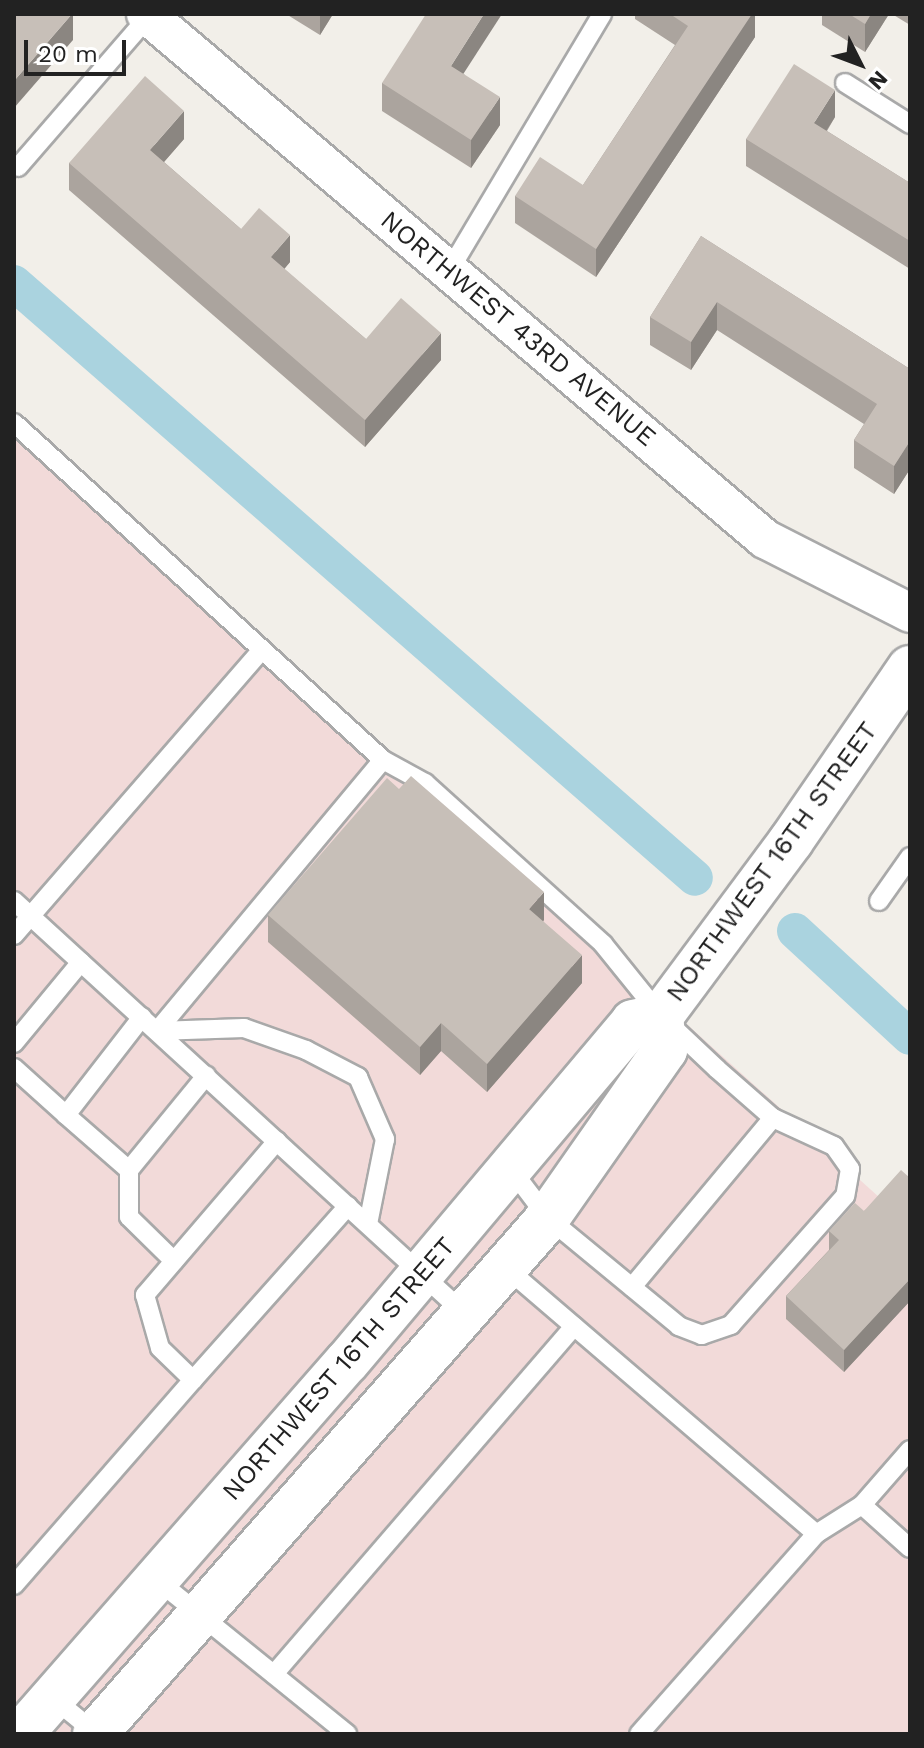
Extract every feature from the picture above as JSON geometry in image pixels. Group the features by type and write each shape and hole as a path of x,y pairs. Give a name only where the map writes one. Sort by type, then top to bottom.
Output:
{"street":[{"name":"NORTHWEST 43RD AVENUE","path":"148,15 765,539 910,613"},
{"name":"NORTHWEST 16TH STREET","path":"21,1734 422,1274 633,1022 661,1016 791,841 910,668"},
{"name":"NORTHWEST 16TH STREET","path":"96,1734 548,1218 665,1050 661,1016"}],"lane":[{"path":"449,271 602,14"},
{"path":"18,167 148,15"},
{"path":"845,83 910,124"},
{"path":"14,423 383,760 425,783 603,944 661,1016 773,1118 834,1146 850,1169 845,1196 731,1325 702,1335 679,1326 548,1218 511,1169"},
{"path":"14,935 262,650"},
{"path":"157,1031 383,760"},
{"path":"879,901 910,857"},
{"path":"14,901 464,1313"},
{"path":"14,1043 81,962"},
{"path":"66,1115 142,1017"},
{"path":"157,1031 244,1028 306,1050 358,1077 385,1139 368,1224"},
{"path":"14,1068 129,1170"},
{"path":"174,1261 129,1217 129,1170 206,1076"},
{"path":"632,1287 773,1118"},
{"path":"193,1380 160,1348 145,1295 277,1141"},
{"path":"14,1585 348,1206"},
{"path":"505,1267 816,1534"},
{"path":"274,1674 574,1326"},
{"path":"639,1734 816,1534 862,1505 910,1450"},
{"path":"862,1505 910,1548"},
{"path":"157,1580 347,1734"},
{"path":"53,1698 96,1734"}],"shaded area":[{"path":"14,419 910,1225 910,1734 14,1734"}],"building":[{"path":"14,14 72,14 14,81"},
{"path":"426,14 484,14 451,66 500,97 471,140 382,83"},
{"path":"670,14 752,14 596,249 515,196 540,157 583,185 688,26"},
{"path":"849,14 871,14 865,24"},
{"path":"794,64 835,90 814,123 910,183 910,241 746,139"},
{"path":"145,76 184,111 150,150 241,229 259,208 290,235 271,257 366,339 401,298 441,333 365,420 69,163"},
{"path":"701,236 910,369 910,441 894,466 854,440 877,404 717,302 691,342 650,317"},
{"path":"411,776 544,892 529,909 582,955 487,1064 441,1023 420,1047 268,915 387,778 399,789"},
{"path":"901,1170 910,1178 910,1279 844,1350 786,1296 839,1240 829,1231 855,1203 864,1211"}],"waterway":[{"path":"14,283 695,878"},
{"path":"795,931 910,1037"}]}
